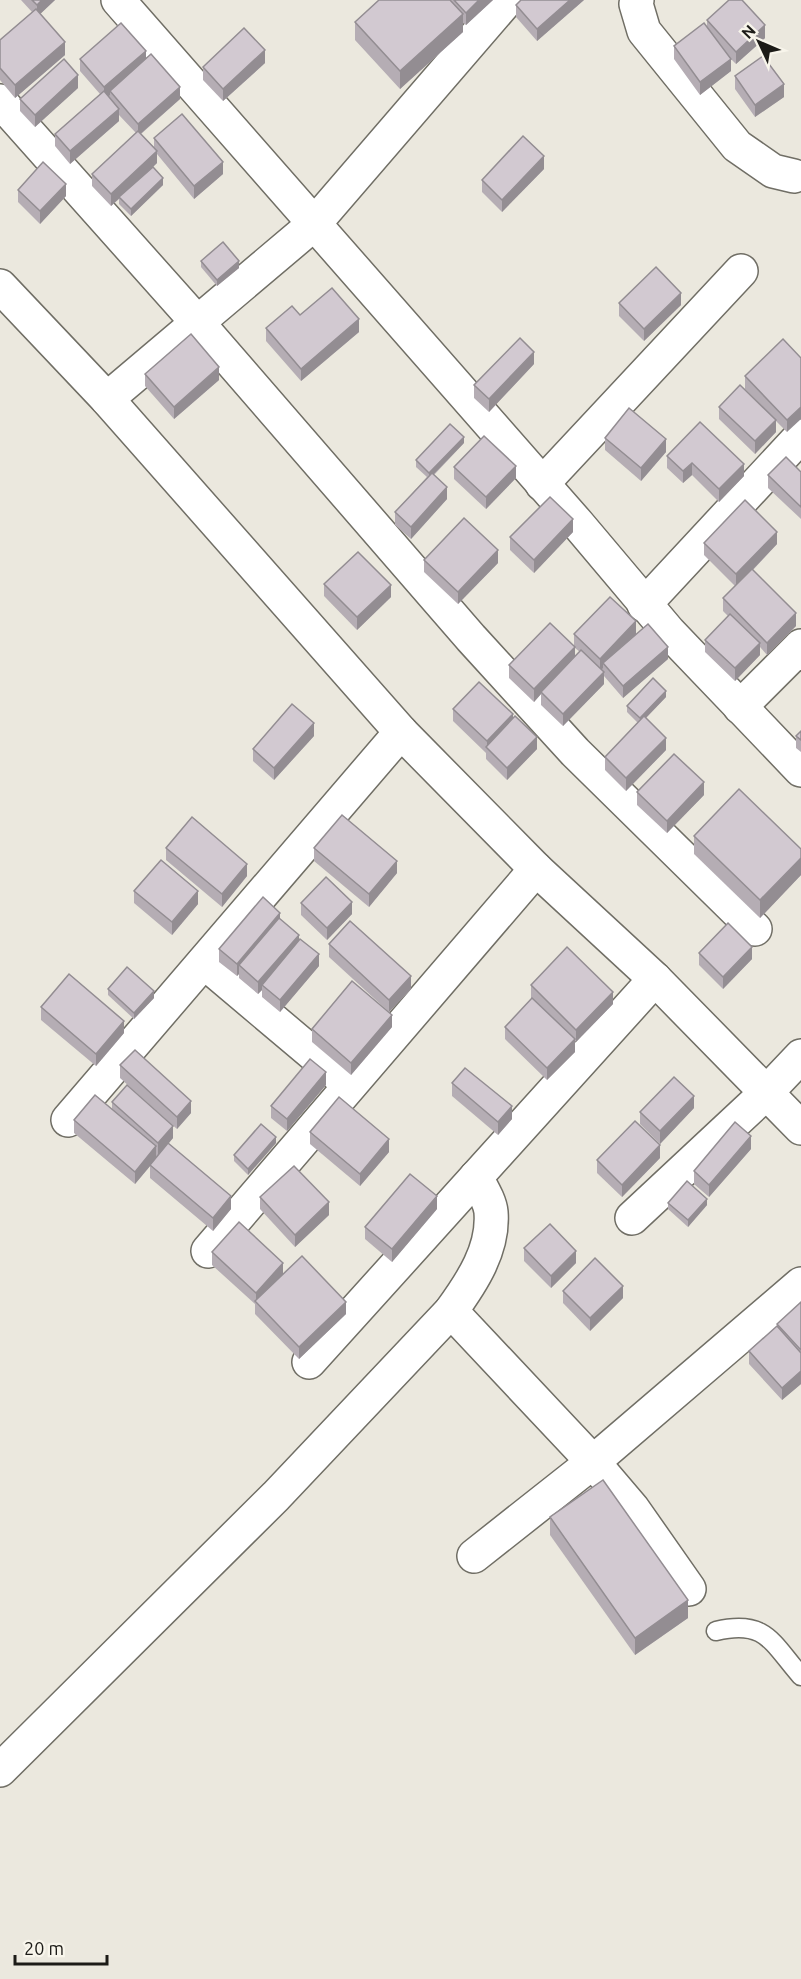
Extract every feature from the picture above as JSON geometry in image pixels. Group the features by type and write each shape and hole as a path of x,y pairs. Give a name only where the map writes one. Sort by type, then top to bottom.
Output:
{"street":[{"path":"118,0 542,484 644,605 801,770"},
{"path":"107,399 314,224 507,0"},
{"path":"637,0 636,4 644,31 737,146 773,171 798,177"},
{"path":"0,101 197,322 471,638 575,752 755,928"},
{"path":"542,484 741,271"},
{"path":"0,286 107,399 401,732 536,869 655,979 801,1128"},
{"path":"644,605 801,436"},
{"path":"740,707 801,646"},
{"path":"68,1120 401,732"},
{"path":"208,1251 536,869"},
{"path":"204,962 350,1084"},
{"path":"309,1362 655,979"},
{"path":"632,1218 801,1056"},
{"path":"0,1770 276,1496 451,1311 469,1286 488,1246 491,1210 476,1177"},
{"path":"474,1556 593,1462 801,1284"},
{"path":"451,1311 593,1462 633,1509 689,1589"}],"lane":[{"path":"716,1631 733,1627 750,1627 764,1634 801,1676"}],"building":[{"path":"32,0 42,0 37,5"},
{"path":"379,0 450,0 463,14 400,71 355,22"},
{"path":"454,0 479,0 466,13"},
{"path":"521,0 570,0 537,29 516,5"},
{"path":"729,0 742,0 765,25 736,52 707,20"},
{"path":"36,9 65,42 15,85 0,68 0,40"},
{"path":"121,23 146,51 104,87 80,59"},
{"path":"704,23 731,59 700,82 674,46"},
{"path":"244,28 265,50 223,89 203,67"},
{"path":"151,54 180,87 138,124 110,91"},
{"path":"763,56 784,84 755,105 735,76"},
{"path":"64,59 78,75 35,115 20,99"},
{"path":"104,91 119,109 70,151 55,134"},
{"path":"182,114 223,162 194,186 154,138"},
{"path":"138,131 157,151 111,194 92,174"},
{"path":"523,136 544,156 502,200 482,180"},
{"path":"43,162 66,184 40,211 18,190"},
{"path":"153,167 163,178 131,209 119,197"},
{"path":"223,242 239,261 217,280 201,261"},
{"path":"656,267 681,293 644,329 619,303"},
{"path":"332,288 359,319 301,369 266,328 292,306 300,315"},
{"path":"191,334 219,367 174,407 145,374"},
{"path":"520,338 534,352 489,399 474,385"},
{"path":"783,339 801,358 801,407 787,420 745,376"},
{"path":"740,385 776,420 755,441 719,407"},
{"path":"629,408 666,439 641,468 605,438"},
{"path":"700,422 744,464 719,489 692,463 683,471 667,456"},
{"path":"450,424 464,437 429,473 416,460"},
{"path":"484,436 516,466 486,497 454,467"},
{"path":"786,457 801,472 801,507 768,475"},
{"path":"432,473 447,487 411,527 395,512"},
{"path":"550,497 573,519 534,560 510,537"},
{"path":"745,500 777,532 736,574 704,543"},
{"path":"464,518 498,550 458,592 424,560"},
{"path":"358,552 391,585 357,617 324,584"},
{"path":"752,569 796,613 767,643 723,598"},
{"path":"610,597 636,621 600,659 574,634"},
{"path":"730,614 760,643 735,668 705,640"},
{"path":"550,623 575,647 534,689 509,665"},
{"path":"648,624 668,647 623,686 603,663"},
{"path":"581,650 604,672 563,714 541,692"},
{"path":"653,678 666,691 640,718 627,706"},
{"path":"479,682 513,714 487,741 453,709"},
{"path":"292,704 314,723 274,768 253,749"},
{"path":"515,716 537,737 507,768 486,747"},
{"path":"644,716 666,738 626,778 605,757"},
{"path":"674,754 704,782 667,821 637,792"},
{"path":"739,789 801,849 801,858 760,900 694,836"},
{"path":"342,815 397,861 369,894 314,848"},
{"path":"192,817 247,864 222,894 166,848"},
{"path":"161,860 198,891 172,922 134,891"},
{"path":"326,877 352,902 327,928 301,903"},
{"path":"263,897 280,913 237,964 219,949"},
{"path":"279,918 299,935 258,982 239,965"},
{"path":"350,921 411,976 389,1000 329,944"},
{"path":"728,923 752,947 723,977 699,953"},
{"path":"300,939 319,954 280,1000 262,985"},
{"path":"567,947 613,992 576,1030 531,985"},
{"path":"127,967 154,991 134,1013 108,989"},
{"path":"69,974 124,1021 96,1054 41,1007"},
{"path":"352,981 392,1015 351,1063 312,1029"},
{"path":"532,998 575,1039 547,1068 505,1027"},
{"path":"135,1050 191,1101 177,1117 120,1065"},
{"path":"310,1059 326,1072 287,1119 271,1106"},
{"path":"465,1068 512,1106 498,1122 452,1083"},
{"path":"674,1077 694,1096 660,1131 640,1112"},
{"path":"127,1085 173,1126 158,1143 112,1102"},
{"path":"95,1095 156,1146 135,1172 74,1120"},
{"path":"339,1097 389,1139 360,1174 310,1132"},
{"path":"635,1121 660,1145 622,1185 597,1160"},
{"path":"735,1122 751,1136 709,1185 694,1171"},
{"path":"261,1124 276,1137 248,1169 234,1155"},
{"path":"168,1143 231,1196 213,1218 150,1165"},
{"path":"294,1166 329,1202 295,1235 260,1197"},
{"path":"410,1174 437,1196 392,1249 365,1227"},
{"path":"687,1181 707,1199 688,1220 668,1203"},
{"path":"239,1222 283,1263 256,1293 212,1252"},
{"path":"550,1224 576,1251 551,1276 524,1248"},
{"path":"302,1256 346,1302 299,1347 255,1301"},
{"path":"595,1258 623,1286 590,1318 563,1291"},
{"path":"801,1302 801,1350 777,1324"},
{"path":"777,1326 801,1353 801,1371 782,1388 749,1351"},
{"path":"603,1480 688,1600 635,1638 550,1517"}]}
